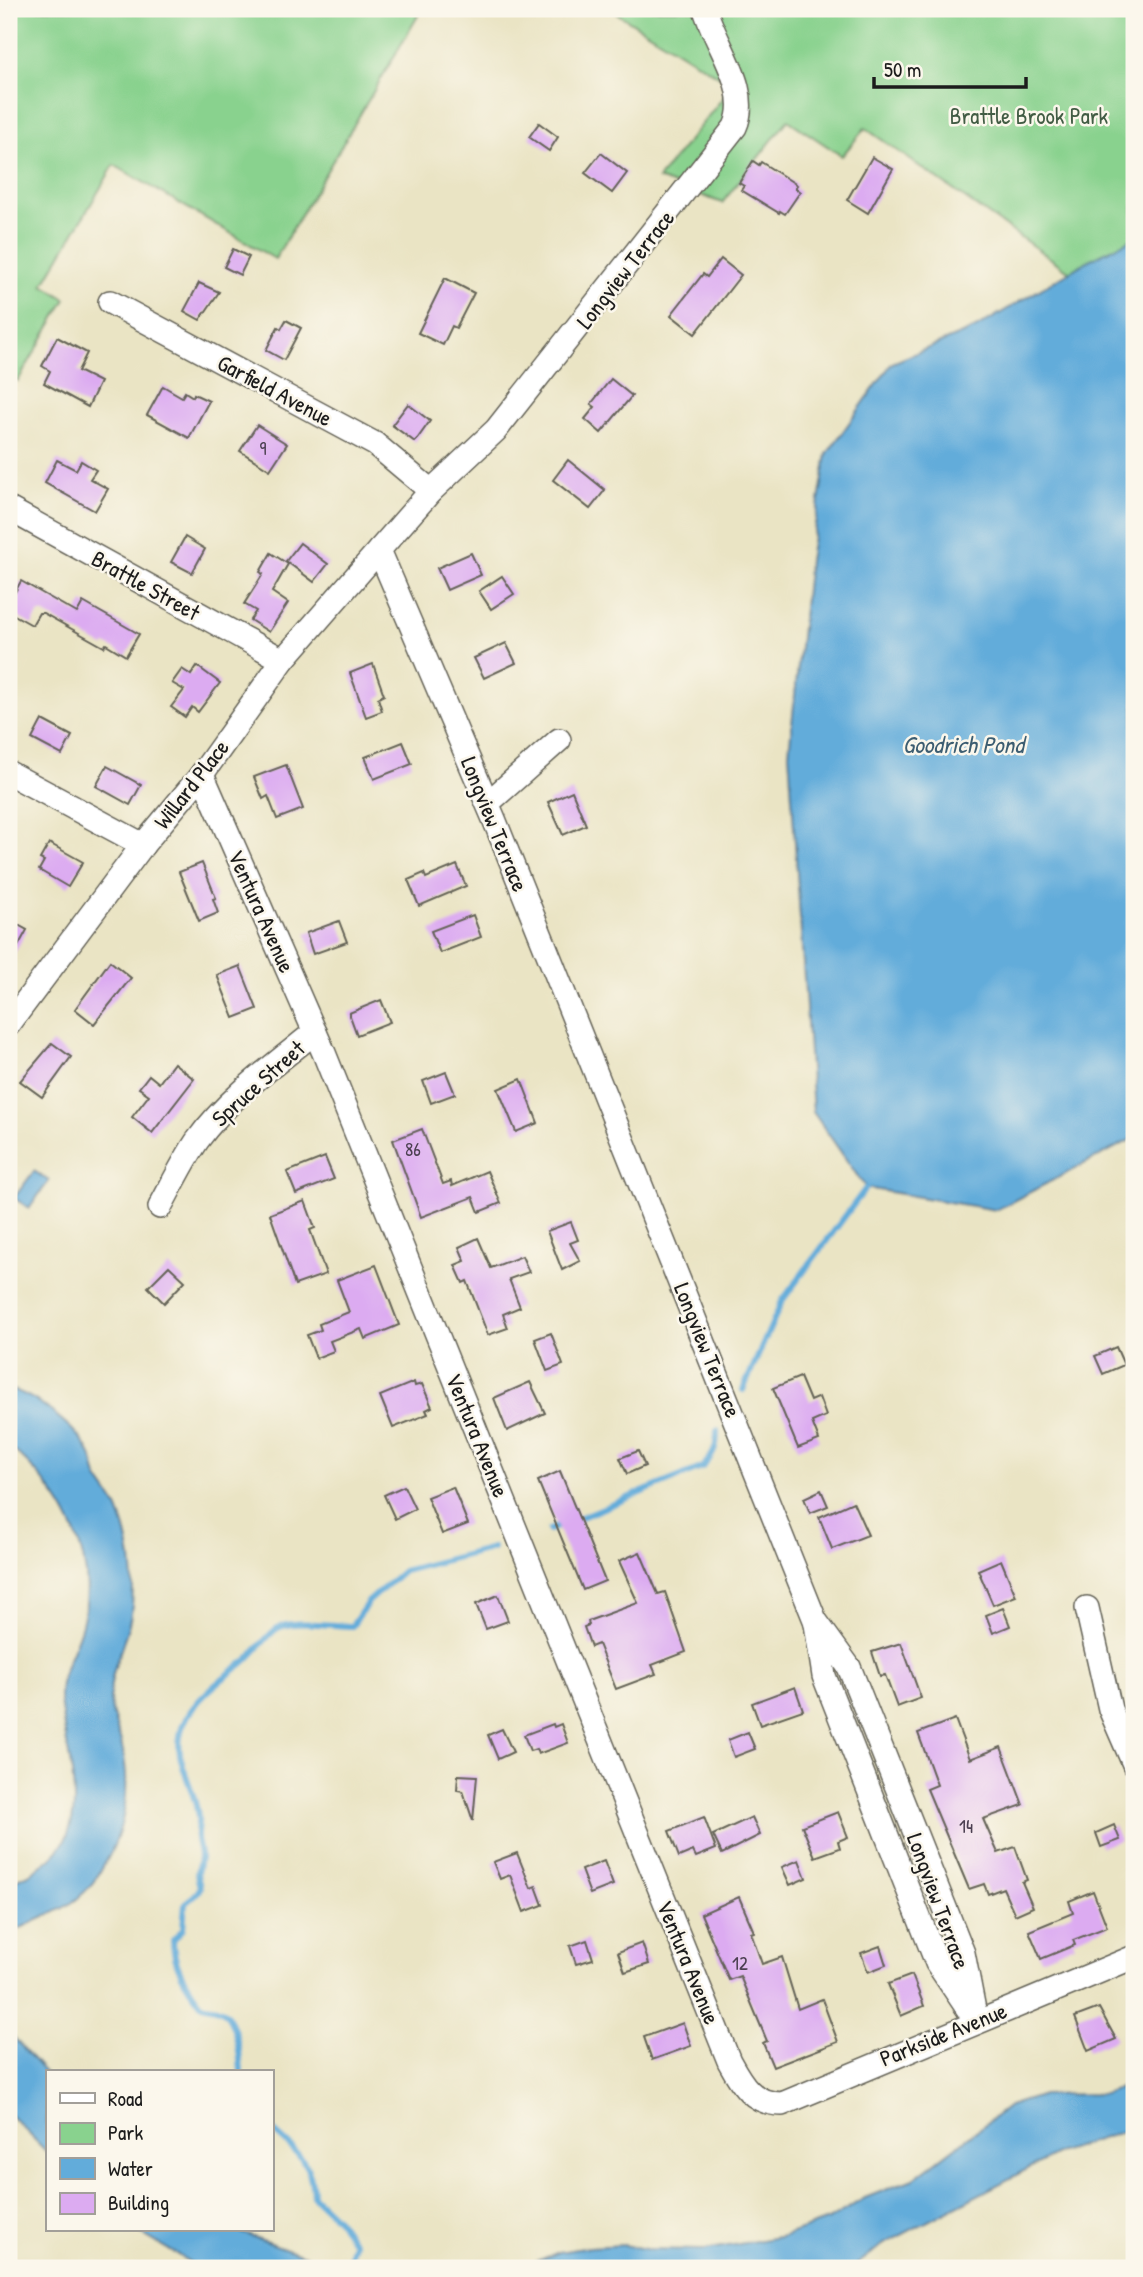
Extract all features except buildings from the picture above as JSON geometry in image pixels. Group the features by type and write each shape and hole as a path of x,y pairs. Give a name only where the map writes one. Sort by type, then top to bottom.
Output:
{"street":[{"name":"Longview Terrace","path":"705,9 718,47 736,78 740,107 737,122 496,430 431,491 379,550 488,803 816,1619 849,1667 963,1953 976,2020"},
{"name":"Garfield Avenue","path":"110,302 375,444 431,491"},
{"name":"Brattle Street","path":"9,509 283,660"},
{"name":"Willard Place","path":"9,1024 143,845 202,774 283,660 379,550"},
{"path":"488,803 559,740"},
{"path":"9,773 143,845"},
{"name":"Ventura Avenue","path":"202,774 315,1032 729,2061 739,2081 753,2095"},
{"name":"Spruce Street","path":"160,1207 198,1140 218,1117 241,1093 315,1032"},
{"path":"1087,1608 1110,1709 1134,1764"},
{"name":"Parkside Avenue","path":"753,2095 782,2104 976,2020 1134,1957"}],"green space":[{"path":"9,9 422,9 275,259 114,165 43,285 66,299 18,381 9,376"},
{"name":"Brattle Brook Park","path":"610,9 1134,9 1134,238 1070,272 865,128 842,156 788,120 722,203 658,179 733,85"}],"water":[{"name":"Goodrich Pond","path":"1134,238 1134,1138 996,1210 866,1188 813,1112 789,753 809,560 827,454 892,363 974,329 1091,259"},
{"path":"34,1171 49,1181 29,1208 14,1198"},
{"path":"9,1389 31,1398 54,1414 76,1434 90,1453 98,1478 116,1505 122,1521 131,1561 133,1588 129,1624 113,1675 110,1696 124,1757 127,1787 123,1816 114,1845 97,1877 76,1900 9,1934 9,1881 18,1879 42,1865 60,1849 70,1830 74,1786 60,1695 65,1667 82,1624 86,1573 81,1549 60,1503 28,1463 9,1446"},
{"path":"9,2032 46,2074 46,2151 9,2114"},
{"path":"1134,2083 1134,2128 1060,2152 884,2244 852,2268 520,2268 559,2252 589,2247 624,2245 646,2249 705,2250 784,2236 828,2220 865,2198 913,2179 1009,2106 1043,2095 1104,2094"},
{"path":"138,2232 240,2232 340,2268 200,2268"}],"waterway":[{"path":"743,1390 782,1301 866,1188"},
{"path":"574,1520 701,1468 714,1451 717,1431"},
{"path":"549,1530 564,1524"},
{"path":"241,2070 239,2048 232,2023 221,2009 201,2004 190,1990 175,1958 173,1940 183,1929 185,1903 200,1888 197,1874 200,1855 198,1817 179,1749 187,1716 217,1683 247,1660 281,1626 300,1623 352,1626 368,1602 403,1571 493,1548"},
{"path":"273,2131 301,2158 310,2175 313,2196 337,2219 354,2243 347,2268"}]}
